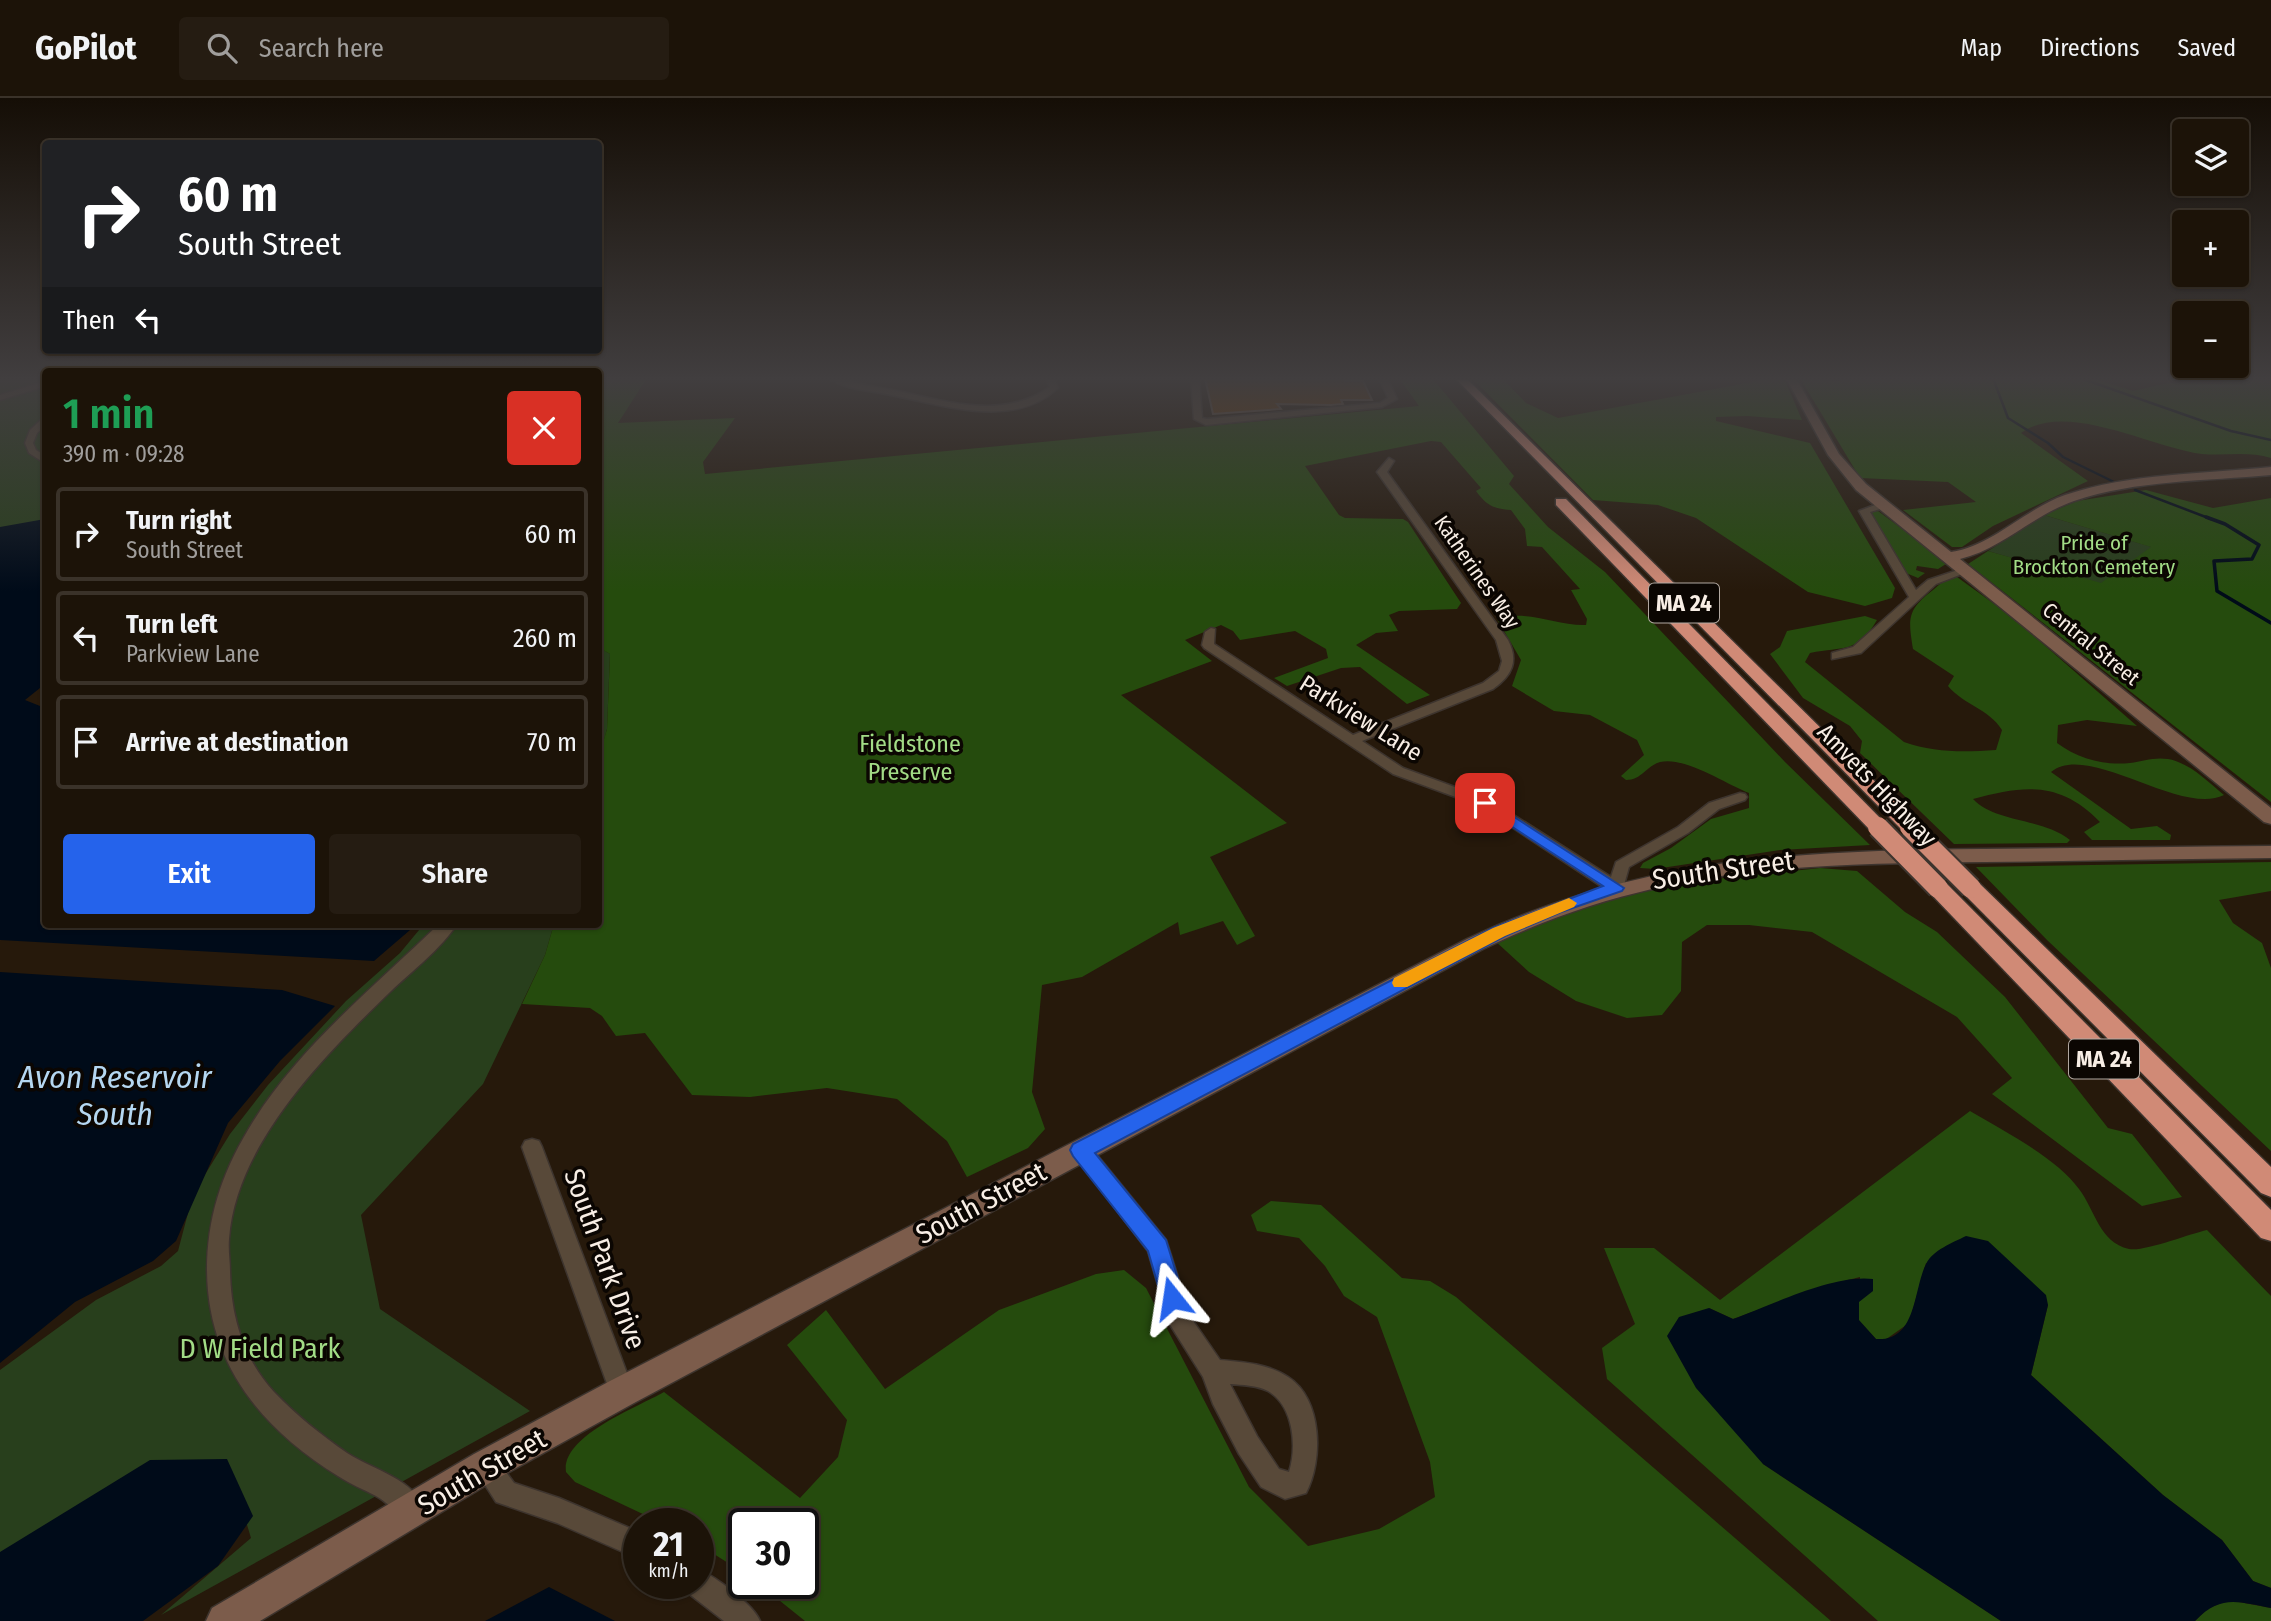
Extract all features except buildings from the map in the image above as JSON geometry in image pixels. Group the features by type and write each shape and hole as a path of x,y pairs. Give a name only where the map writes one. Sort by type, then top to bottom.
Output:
{"highway":[{"name":"Amvets Highway","path":"1513,449 2271,1229"},
{"name":"Amvets Highway","path":"1531,449 2271,1185"}],"street":[{"name":"Central Street","path":"1830,449 1850,476 1883,505 2271,818"},
{"name":"Katherines Way","path":"1350,741 1488,686 1499,680 1509,666 1507,649 1502,640 1382,472 1389,461"},
{"path":"1947,557 1967,555 2037,511 2078,496 2125,487 2271,471"},
{"path":"1883,505 1864,511 1914,596"},
{"path":"1836,656 1857,650 1929,584 1964,571"},
{"path":"1900,573 1929,584"},
{"name":"Parkview Lane","path":"1211,632 1208,645 1350,741 1398,771 1485,803 1616,888"},
{"path":"1616,888 1622,865 1683,830 1714,806 1740,797"},
{"name":"South Street","path":"225,1621 486,1466 622,1392 1499,932 1555,908 1616,888 1717,867 1833,857 2271,852"},
{"path":"413,1511 394,1489 349,1469 287,1422 249,1379 234,1353 221,1312 216,1240 220,1218 240,1167 289,1085 319,1051 445,928"},
{"name":"South Park Drive","path":"532,1147 622,1392"},
{"path":"1081,1150 1158,1247 1181,1322 1213,1371 1228,1409 1270,1478 1285,1486 1297,1484 1305,1474 1306,1450 1297,1412 1287,1391 1268,1380 1213,1371"},
{"path":"486,1466 505,1493 559,1511 623,1539"},
{"path":"714,1596 746,1621"}],"green space":[{"path":"0,449 42,449 42,681 0,688"},
{"name":"Fieldstone Preserve","path":"602,449 712,449 703,462 705,474 967,449 1390,449 1305,466 1339,515 1345,518 1403,519 1408,522 1461,603 1457,609 1399,611 1389,615 1398,631 1376,633 1356,645 1430,695 1407,704 1360,667 1341,668 1287,686 1274,678 1328,658 1326,649 1295,631 1240,640 1233,631 1221,625 1185,640 1212,661 1121,695 1287,823 1210,857 1255,936 1237,945 1223,921 1180,935 1178,922 1082,977 1042,985 1032,1092 1045,1129 1028,1148 967,1177 947,1141 897,1099 827,1088 750,1097 692,1095 645,1033 616,1036 602,1016 590,1008 522,1004 545,955 553,928 602,928 602,746 607,729 610,654 602,649"},
{"path":"1447,449 1491,449 1514,476 1509,484 1548,527 1605,572 1785,762 1870,845 1780,850 1655,869 1640,868 1643,863 1671,848 1711,819 1749,808 1749,793 1692,767 1670,761 1655,764 1636,778 1626,780 1621,776 1644,755 1637,740 1590,715 1554,711 1512,686 1521,660 1497,619 1520,616 1586,625 1587,619 1571,590 1580,589 1542,547 1527,546 1525,529 1511,510 1487,503 1476,491 1481,488"},
{"path":"1542,449 1814,449 1895,588 1892,598 1865,606 1808,592 1696,518 1658,505 1593,500"},
{"path":"1843,449 2043,449 2088,481 1993,526 1962,547 1952,547 1903,510 1976,502 1948,482 1860,478"},
{"path":"2179,449 2271,449 2271,458 2246,454 2202,454"},
{"path":"2146,490 2213,508 2271,498 2271,802 1968,564 1988,551 2101,583 2151,547 2044,515 2077,501"},
{"path":"1878,511 1946,564 1938,569 1917,566 1916,570 1925,573 1918,578 1906,573 1871,512"},
{"name":"Pride of Brockton Cemetery","path":"2044,515 2152,547 2101,584 1988,551"},
{"path":"1957,577 2011,616 2137,726 2087,720 2058,725 2057,743 2082,757 2101,762 2120,764 2158,758 2176,761 2198,773 2224,795 2206,799 2184,796 2111,771 2067,765 2051,772 2131,829 2157,826 2171,835 2170,840 2092,840 2084,832 2100,822 2085,809 2056,793 2025,789 1973,799 1994,812 2059,833 2070,840 2067,843 1954,844 1860,753 1862,741 1850,726 1803,698 1770,654 1780,647 1787,631 1865,616 1877,620 1856,644 1810,653 1805,662 1904,742 1938,750 1996,750 2002,730 1997,723 1948,686 1954,676 1913,649 1910,622 1914,609 1941,583"},
{"path":"602,649 610,654 607,729 602,748"},
{"path":"2271,862 2271,891 2219,900 2233,923 2262,943 2271,968 2271,1151 2047,940 1976,867"},
{"path":"1820,868 1857,871 1905,912 1937,932 2005,997 2108,1128 2132,1134 2182,1197 2142,1206 1992,1094 2012,1078 1957,1017 1812,932 1749,925 1707,925 1682,942 1681,991 1662,1015 1627,1018 1576,1001 1529,972 1494,940 1547,918 1667,884"},
{"name":"D W Field Park","path":"421,928 553,928 545,955 483,1084 361,1215 380,1309 530,1411 161,1615 251,1538 231,1472 0,1621 0,1370 96,1300 161,1266 178,1251 193,1194 230,1134 268,1085 346,1001 400,953"},
{"path":"1970,1111 2057,1166 2085,1197 2104,1232 2119,1245 2129,1249 2145,1248 2207,1230 2271,1296 2271,1588 2253,1581 2222,1540 2163,1495 2031,1375 2048,1305 1926,1263 1909,1323 1885,1340 1876,1339 1858,1320 1860,1277 1824,1286 1733,1319 1709,1308 1763,1464 2001,1621 1878,1621 1607,1379 1602,1348 1635,1324 1604,1248 1654,1248 1720,1300"},
{"path":"1271,1201 1321,1205 1402,1278 1430,1281 1456,1297 1831,1621 805,1621 778,1599 819,1599 819,1508 728,1508 728,1563 714,1554 714,1508 630,1508 575,1482 566,1472 568,1459 587,1435 664,1392 800,1498 838,1457 847,1420 787,1345 826,1310 885,1389 999,1310 1096,1274 1124,1270 1146,1288 1249,1487 1308,1546 1379,1529 1435,1497 1430,1462 1377,1317 1344,1296 1325,1266 1299,1238 1257,1231 1251,1215"},
{"path":"2228,1600 2271,1608 2271,1621 2195,1621 2207,1609"}],"water":[{"path":"42,520 42,686 25,700 42,707 42,928 412,928 374,961 0,940 0,527"},
{"name":"Avon Reservoir South","path":"0,972 282,990 335,1006 280,1061 228,1123 176,1241 153,1261 75,1302 0,1363"},
{"path":"1966,1236 1988,1241 2046,1295 2048,1305 2031,1375 2163,1495 2222,1540 2253,1581 2271,1588 2271,1608 2239,1602 2222,1603 2204,1612 2195,1621 2001,1621 1763,1464 1696,1388 1667,1336 1679,1317 1709,1308 1733,1319 1821,1286 1840,1281 1873,1279 1873,1291 1859,1302 1859,1320 1876,1339 1889,1338 1899,1332 1912,1312 1929,1259 1943,1247"},
{"path":"227,1459 253,1516 218,1566 143,1621 0,1621 0,1552 150,1460"},
{"path":"549,1587 615,1621 485,1621"}],"waterway":[{"path":"2055,449 2063,457 2114,482"},
{"path":"2135,490 2211,519"},
{"path":"2206,517 2225,524 2259,545 2252,559 2214,561 2217,591 2271,623"}],"slow traffic":[{"path":"1401,983 1499,932 1569,903"}],"route":[{"path":"1172,1298 1158,1247 1081,1150 1499,932 1555,908 1616,888 1485,803"}]}
